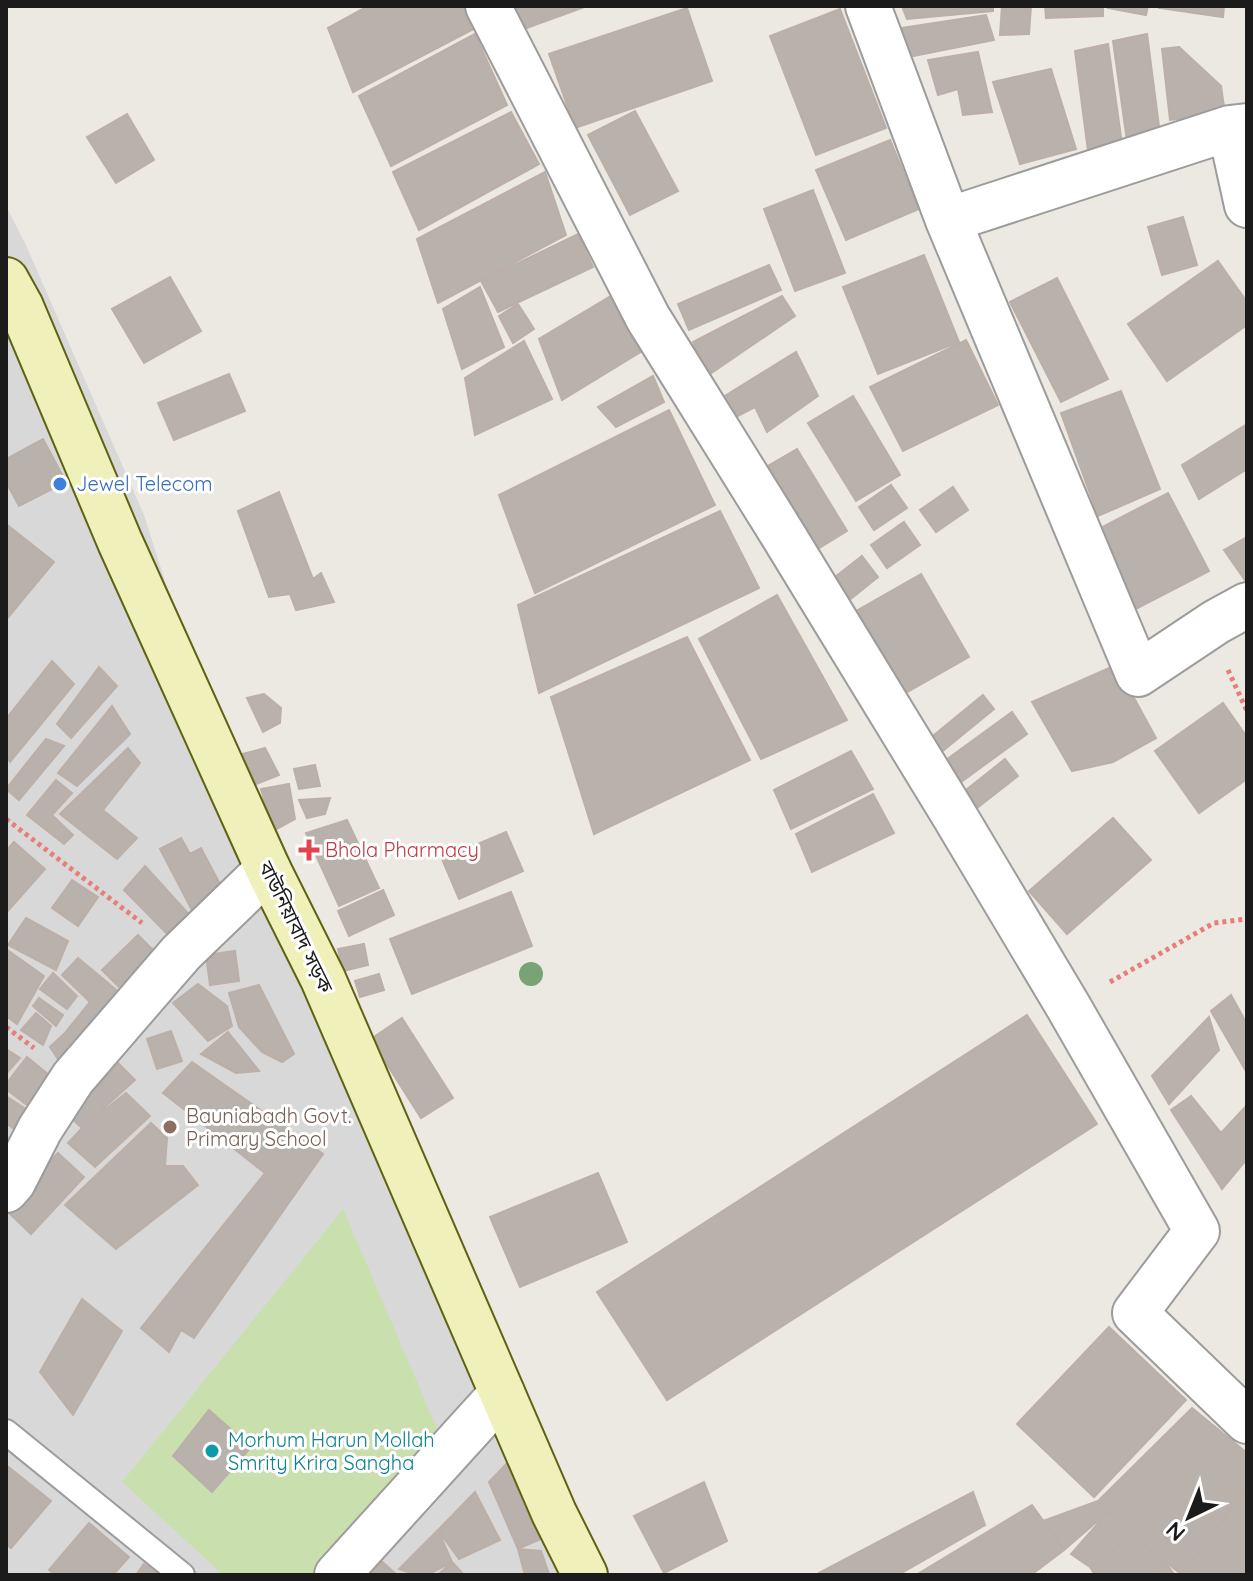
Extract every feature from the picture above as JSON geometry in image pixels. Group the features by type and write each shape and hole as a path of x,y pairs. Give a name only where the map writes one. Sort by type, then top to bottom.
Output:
{"street":[{"path":"488,6 648,318 792,548 1068,1006 1197,1231 1135,1313 1247,1421"},
{"path":"868,6 948,220 1138,674 1247,605"},
{"path":"948,220 1238,127 1247,205"},
{"name":"বাউনিয়াবাদ সড়ক","path":"11,304 268,869 323,979 554,1513 585,1575"},
{"path":"6,1190 73,1078 181,953 268,869"},
{"path":"337,1575 502,1393"}],"lane":[{"path":"6,1432 182,1575"}],"path":[{"path":"6,819 181,953"},
{"path":"1068,1006 1214,923 1247,919"}],"shaded area":[{"path":"6,206 144,515 231,789 568,1575 6,1575"}],"green space":[{"path":"343,1209 447,1452 325,1575 223,1575 122,1482"}],"building":[{"path":"368,6 470,6 481,25 353,92 328,28"},
{"path":"514,6 587,6 524,29"},
{"path":"902,6 993,6 993,11 907,19"},
{"path":"1002,6 1031,6 1029,34 1000,35"},
{"path":"1045,6 1103,6 1103,16 1046,18"},
{"path":"1108,6 1148,6 1146,15"},
{"path":"1159,6 1224,6 1223,17"},
{"path":"687,8 712,81 575,128 549,54"},
{"path":"840,9 886,128 816,155 770,36"},
{"path":"986,15 994,40 908,57 901,28"},
{"path":"475,34 507,105 391,166 359,96"},
{"path":"1147,34 1160,134 1127,141 1113,41"},
{"path":"1108,44 1122,144 1088,151 1075,51"},
{"path":"1179,47 1221,86 1225,114 1170,120 1162,49"},
{"path":"978,52 992,112 963,115 958,89 938,95 928,60"},
{"path":"1051,69 1076,149 1020,164 993,82"},
{"path":"635,111 678,191 630,215 588,135"},
{"path":"511,112 539,164 419,230 393,172"},
{"path":"127,114 154,160 116,183 87,137"},
{"path":"890,140 919,209 846,240 816,170"},
{"path":"545,172 566,235 438,303 417,239"},
{"path":"813,190 845,273 795,291 764,209"},
{"path":"1183,217 1197,265 1162,275 1148,227"},
{"path":"578,234 593,267 498,312 481,281"},
{"path":"924,255 959,342 878,374 843,287"},
{"path":"1218,261 1247,302 1247,325 1167,381 1128,324"},
{"path":"769,265 781,290 689,330 678,304"},
{"path":"170,277 201,331 144,363 112,309"},
{"path":"1057,278 1108,379 1061,402 1010,302"},
{"path":"480,287 504,347 462,369 443,309"},
{"path":"616,293 642,351 562,400 539,339"},
{"path":"782,296 795,316 707,376 693,342"},
{"path":"518,304 534,329 513,343 499,316"},
{"path":"966,340 998,405 903,451 870,387"},
{"path":"524,341 552,399 475,435 465,378"},
{"path":"796,352 818,396 767,432 755,407 734,418 723,397"},
{"path":"229,374 245,411 174,440 158,403"},
{"path":"653,376 664,402 616,427 598,407"},
{"path":"1121,391 1160,489 1098,516 1061,413"},
{"path":"853,396 900,475 856,501 808,423"},
{"path":"669,410 715,505 535,593 499,495"},
{"path":"1247,424 1247,469 1199,499 1182,465"},
{"path":"43,439 66,482 19,506 6,482 6,459"},
{"path":"797,449 847,531 806,556 756,473"},
{"path":"891,485 907,508 874,530 859,507"},
{"path":"953,487 968,510 936,532 920,510"},
{"path":"279,492 313,579 321,573 334,602 296,610 290,594 269,597 238,511"},
{"path":"1168,493 1209,571 1132,611 1091,533"},
{"path":"720,511 759,588 539,693 518,605"},
{"path":"904,522 920,545 887,568 871,545"},
{"path":"6,524 54,562 6,620"},
{"path":"1247,537 1247,583 1224,550"},
{"path":"862,556 878,577 838,609 821,588"},
{"path":"921,574 969,657 890,702 842,619"},
{"path":"777,595 847,720 761,759 699,639"},
{"path":"687,637 750,760 594,834 551,697"},
{"path":"52,661 74,684 10,762 6,757 6,719"},
{"path":"1116,665 1156,738 1113,762 1072,771 1032,702"},
{"path":"99,667 117,686 71,738 57,724"},
{"path":"264,694 281,708 280,723 263,732 247,698"},
{"path":"983,695 994,709 928,763 917,749"},
{"path":"1223,703 1247,737 1247,779 1199,813 1155,751"},
{"path":"112,706 130,734 77,786 58,773"},
{"path":"1012,712 1027,734 950,790 935,768"},
{"path":"46,739 64,746 19,800 6,789"},
{"path":"128,748 140,763 103,810 137,838 117,859 60,814"},
{"path":"265,748 279,775 254,785 239,755"},
{"path":"851,751 873,789 791,829 774,790"},
{"path":"1005,759 1018,776 964,818 951,802"},
{"path":"315,765 320,786 299,789 294,769"},
{"path":"56,780 72,793 52,815 73,835 64,844 27,815"},
{"path":"289,784 295,819 273,831 261,789"},
{"path":"873,794 894,833 812,872 796,834"},
{"path":"330,798 325,814 307,818 299,800"},
{"path":"1113,818 1151,860 1067,934 1029,891"},
{"path":"347,820 379,888 339,906 306,833"},
{"path":"506,832 523,871 459,899 442,859"},
{"path":"181,838 190,854 201,848 229,901 196,918 160,849"},
{"path":"14,842 45,869 6,913 6,851"},
{"path":"145,866 194,920 172,939 124,890"},
{"path":"72,880 98,897 78,926 52,908"},
{"path":"383,890 394,915 349,936 338,911"},
{"path":"511,892 532,946 412,994 390,939"},
{"path":"26,918 68,941 56,970 8,945"},
{"path":"138,935 156,953 133,1001 102,970"},
{"path":"364,944 368,965 343,971 338,949"},
{"path":"6,949 44,976 17,1024 6,1016"},
{"path":"235,951 239,981 210,985 206,955"},
{"path":"78,958 127,999 81,1063 58,1059 50,1047 90,1002 62,975"},
{"path":"53,973 77,996 67,1009 40,989"},
{"path":"379,974 384,990 360,997 355,981"},
{"path":"198,984 227,1006 232,1026 208,1041 173,1003"},
{"path":"259,985 294,1054 282,1062 262,1052 239,1027 229,993"},
{"path":"1231,995 1247,1024 1247,1073 1211,1011"},
{"path":"39,998 63,1015 56,1026 33,1006"},
{"path":"36,1013 51,1026 43,1045 21,1030"},
{"path":"1027,1015 1097,1124 667,1400 597,1292"},
{"path":"1209,1017 1219,1050 1169,1104 1152,1076"},
{"path":"402,1018 453,1098 421,1118 371,1039"},
{"path":"171,1031 182,1061 157,1069 147,1039"},
{"path":"228,1032 259,1071 236,1073 201,1054"},
{"path":"6,1049 20,1058 6,1074"},
{"path":"27,1057 60,1084 40,1115 6,1089 6,1084"},
{"path":"115,1060 135,1080 82,1128 63,1111"},
{"path":"192,1062 323,1154 194,1338 181,1330 169,1352 141,1328 265,1173 163,1093"},
{"path":"126,1093 150,1116 95,1167 68,1143"},
{"path":"6,1096 38,1117 22,1135 6,1123"},
{"path":"1191,1096 1221,1133 1247,1105 1247,1159 1222,1189 1171,1110"},
{"path":"151,1123 167,1138 165,1166 183,1166 198,1185 116,1249 65,1205"},
{"path":"58,1153 84,1177 31,1234 6,1208"},
{"path":"598,1173 627,1242 520,1287 490,1217"},
{"path":"82,1299 122,1331 73,1415 40,1372"},
{"path":"1109,1327 1186,1400 1094,1497 1017,1424"},
{"path":"1192,1408 1247,1453 1247,1487 1182,1575 1134,1536 1098,1501"},
{"name":"Morhum Harun Mollah Smrity Krira Sangha","path":"209,1410 251,1447 212,1492 173,1456"},
{"path":"509,1461 543,1538 518,1549 489,1482"},
{"path":"6,1465 51,1501 11,1548 6,1544"},
{"path":"704,1482 727,1541 664,1573 634,1516"},
{"path":"1247,1487 1247,1575 1182,1575"},
{"path":"475,1492 500,1540 459,1559 438,1530"},
{"path":"973,1492 985,1525 898,1575 820,1575 819,1573"},
{"path":"1098,1501 1108,1512 1064,1550 1043,1521"},
{"path":"1032,1505 1064,1550 1031,1575 916,1575"},
{"path":"1108,1512 1134,1536 1090,1567 1071,1554"},
{"path":"89,1523 129,1557 113,1575 55,1575 49,1570"},
{"path":"438,1530 452,1562 427,1575 399,1569"},
{"path":"1134,1536 1164,1561 1149,1575 1095,1575 1090,1567"},
{"path":"518,1549 541,1551 549,1574 525,1575"},
{"path":"369,1550 397,1575 347,1575"},
{"path":"1164,1561 1175,1575 1149,1575"},
{"path":"452,1562 464,1575 438,1575"},
{"path":"144,1564 160,1575 136,1575"}],"place":[{"name":"Jewel Telecom","path":"60,484"},
{"name":"Bhola Pharmacy","path":"309,850"},
{"name":"Bauniabadh Govt. Primary School","path":"170,1127"},
{"name":"Morhum Harun Mollah Smrity Krira Sangha","path":"212,1451"}]}
